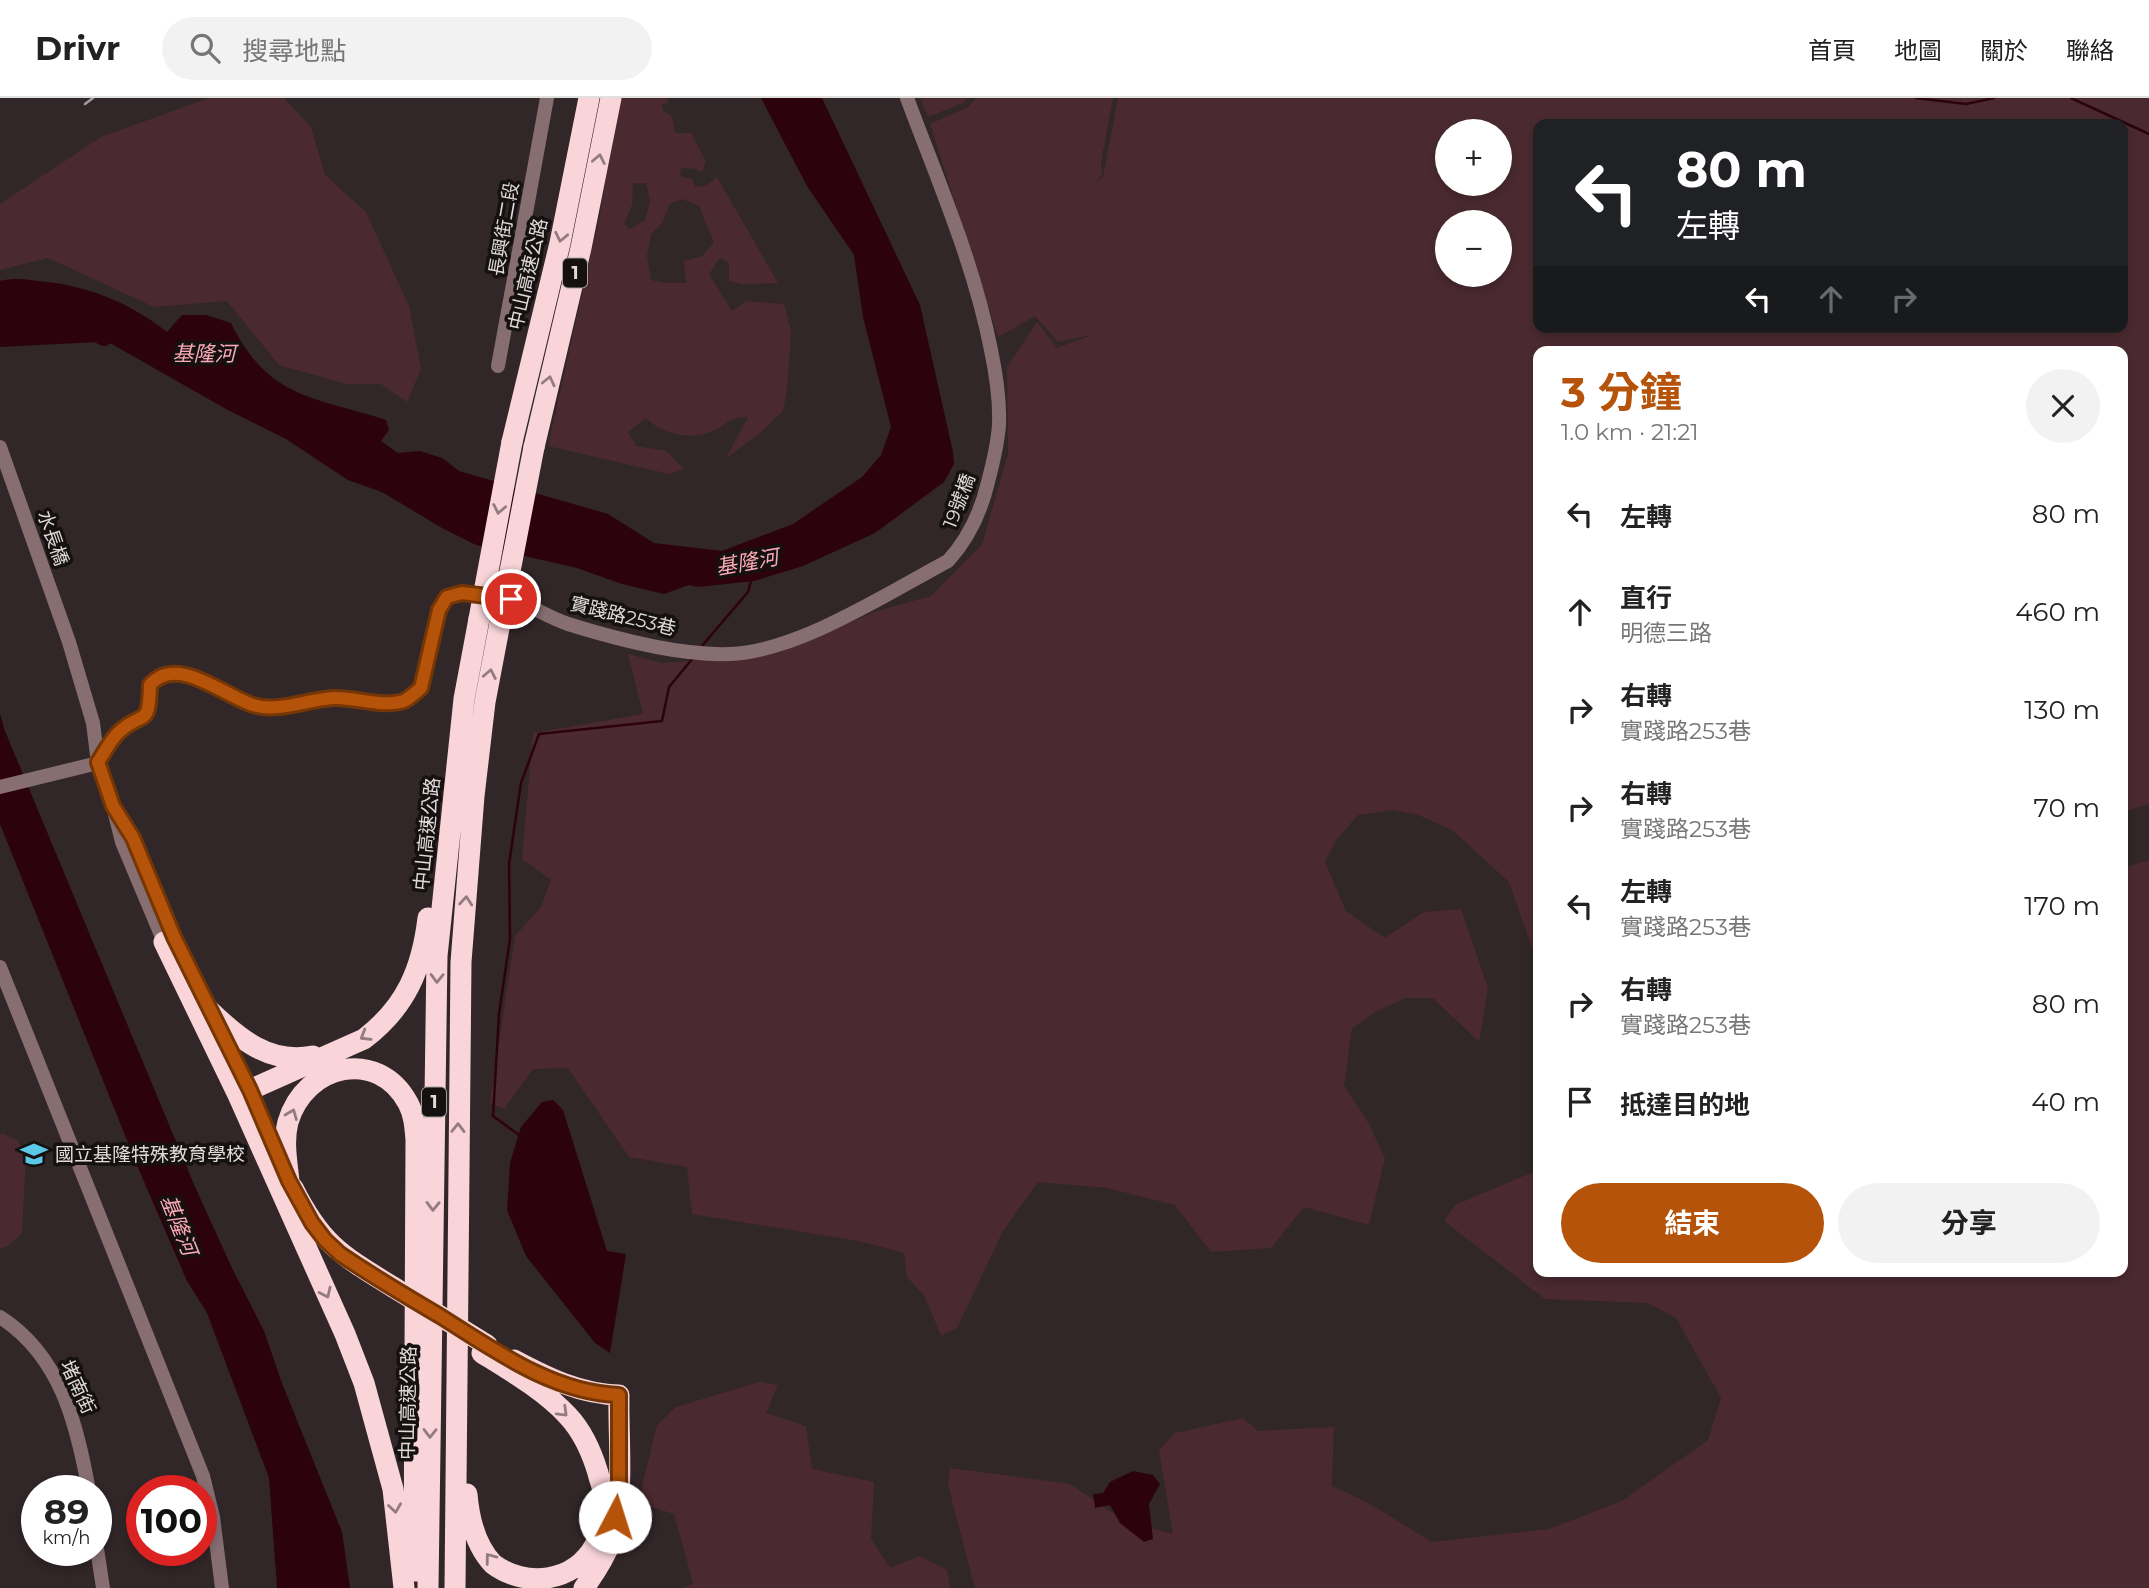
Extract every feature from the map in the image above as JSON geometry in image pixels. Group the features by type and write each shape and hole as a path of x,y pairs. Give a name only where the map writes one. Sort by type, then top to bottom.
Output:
{"highway":[{"name":"中山高速公路","path":"428,1588 437,956 464,699 512,442 560,243 589,98"},
{"name":"1","path":"455,1588 461,962 477,769 485,702 534,447 581,248 611,98"},
{"path":"244,1092 364,1038 382,1025 396,1009 419,967 426,936 444,792 464,699"},
{"path":"169,939 208,1009 305,1231 318,1247 349,1272 391,1292 484,1349 568,1416 583,1437 595,1464 606,1504 601,1534 588,1558 569,1574 551,1582 536,1584 520,1581 506,1575 486,1554 469,1519 464,1420 456,1385"},
{"path":"169,939 244,1092"},
{"path":"208,1009 247,1044 267,1053 286,1058 336,1051"},
{"path":"404,1588 393,1489 367,1395 284,1183 288,1122 303,1094 320,1076 349,1069 380,1075 394,1085 410,1106 414,1122 414,1588"},
{"path":"484,1349 564,1385 589,1392 619,1395 619,1493 615,1517 610,1542 584,1588"}],"street":[{"name":"長興街二段","path":"498,366 547,98"},
{"name":"19號橋","path":"907,98 968,261 986,324 998,384 999,424 982,506 963,545 948,561"},
{"name":"水長橋","path":"0,447 69,642 93,723 98,762 122,842 169,939"},
{"name":"實踐路253巷","path":"98,762 118,733 145,716 150,706 150,685 156,679 169,674 184,673 254,705 270,707 333,698 402,701 421,688 439,610 447,597 462,593 511,599 566,623 668,649 732,654 770,647 808,634 948,561"},
{"path":"0,787 98,762"},
{"path":"0,967 202,1476 213,1517 222,1588"},
{"name":"堵南街","path":"0,1317 31,1344 50,1367 66,1398 79,1436 86,1475"},
{"path":"100,1566 103,1588"}],"shaded area":[{"path":"209,98 284,98 311,127 325,175 366,212 409,306 421,369 407,402 381,384 346,384 279,365 227,301 154,307 48,258 0,270 0,204 101,137"},
{"path":"618,98 667,98 669,103 662,104 663,111 672,116 675,133 691,133 706,162 702,172 681,168 680,176 692,179 695,187 707,185 717,177 778,283 741,284 729,281 729,263 720,258 709,274 732,311 747,301 784,304 791,331 783,411 758,435 726,458 748,417 731,420 704,434 686,436 668,432 646,418 628,432 636,446 666,451 684,469 669,474 548,446 600,214","holes":["633,183 646,183 650,201 645,220 630,229 624,224 632,205","682,199 699,206 714,243 702,256 684,261 686,283 651,280 647,256 651,234 662,223 670,204"]},
{"path":"920,98 968,98 963,103 928,117"},
{"path":"976,98 1113,98 1101,162 1102,175 1096,183 1103,177 1118,98 2149,98 2149,804 2128,810 2128,346 1533,346 1533,950 1509,882 1452,830 1418,815 1393,810 1358,815 1337,839 1325,862 1346,911 1385,938 1424,912 1461,909 1488,988 1479,1042 1433,998 1406,998 1375,1012 1352,1028 1344,1085 1369,1124 1385,1158 1369,1225 1304,1207 1271,1248 1211,1252 1175,1205 1107,1188 1038,1182 1003,1231 957,1328 941,1336 925,1297 907,1277 904,1253 859,1241 692,1214 687,1167 629,1157 568,1068 533,1069 504,1109 490,1103 515,936 541,907 551,880 522,859 533,733 643,714 628,654 662,663 776,654 877,611 931,596 982,545 1008,454 1007,367 1037,322 1057,348 1092,335 1058,342 1035,316 998,337 930,124 968,107"},
{"path":"2149,860 2149,1588 975,1588 948,1485 950,1468 1070,1484 1125,1521 1173,1534 1159,1450 1175,1433 1243,1418 1258,1431 1334,1427 1332,1486 1365,1501 1432,1542 1549,1529 1622,1501 1708,1440 1721,1398 1676,1318 1648,1303 1545,1299 1444,1221 1455,1205 1533,1172 1533,1277 2128,1277 2128,866"},
{"path":"0,1135 17,1140 26,1153 22,1233 8,1246 0,1249"},
{"path":"759,1382 778,1385 766,1413 806,1426 812,1469 874,1482 871,1539 890,1568 920,1556 947,1570 950,1588 684,1588 693,1583 674,1514 638,1503 657,1425 676,1407"}],"water":[{"name":"基隆河","path":"761,98 822,98 920,305 953,452 954,464 944,482 875,533 803,566 754,581 698,587 689,585 664,594 622,584 577,568 476,545 382,492 348,480 286,439 226,409 96,335 20,331 0,343 0,281 5,280 56,283 90,291 138,312 167,332 182,315 206,315 231,323 261,367 277,381 315,399 386,420 389,430 381,441 398,453 420,451 442,458 459,471 608,514 654,543 722,551 793,524 862,477 881,455 891,427 863,317 854,255 807,186"},
{"name":"基隆河","path":"0,714 195,1187 264,1331 342,1532 350,1588 277,1588 269,1478 207,1313 187,1281 139,1170 0,824"},
{"path":"553,1100 563,1110 607,1251 626,1254 610,1353 595,1343 526,1256 507,1210 510,1163 521,1127 542,1102"},
{"path":"1133,1471 1153,1475 1160,1484 1149,1504 1153,1539 1144,1542 1120,1523 1110,1505 1095,1508 1093,1494 1103,1493 1110,1482"}],"waterway":[{"path":"1916,98 1966,104 1994,98"},
{"path":"2071,98 2116,119"},
{"path":"2128,124 2149,134"},
{"name":"基隆河","path":"0,338 97,333 104,337"},
{"path":"701,647 748,592 751,581"},
{"path":"519,1135 493,1116 499,1014 510,939 509,864 521,783 539,734 662,721 669,687 693,658"}],"railway":[{"path":"85,104 93,98"}],"place":[{"name":"國立基隆特殊教育學校","path":"34,1154"}],"route":[{"path":"511,599 462,593 447,597 439,610 421,688 402,701 333,698 270,707 254,705 184,673 169,674 156,679 150,685 150,706 145,716 118,733 98,762 113,806 133,838 174,937 250,1090 289,1181 312,1223 340,1254 487,1345 564,1385 589,1392 619,1395 619,1493 615,1517"}]}
